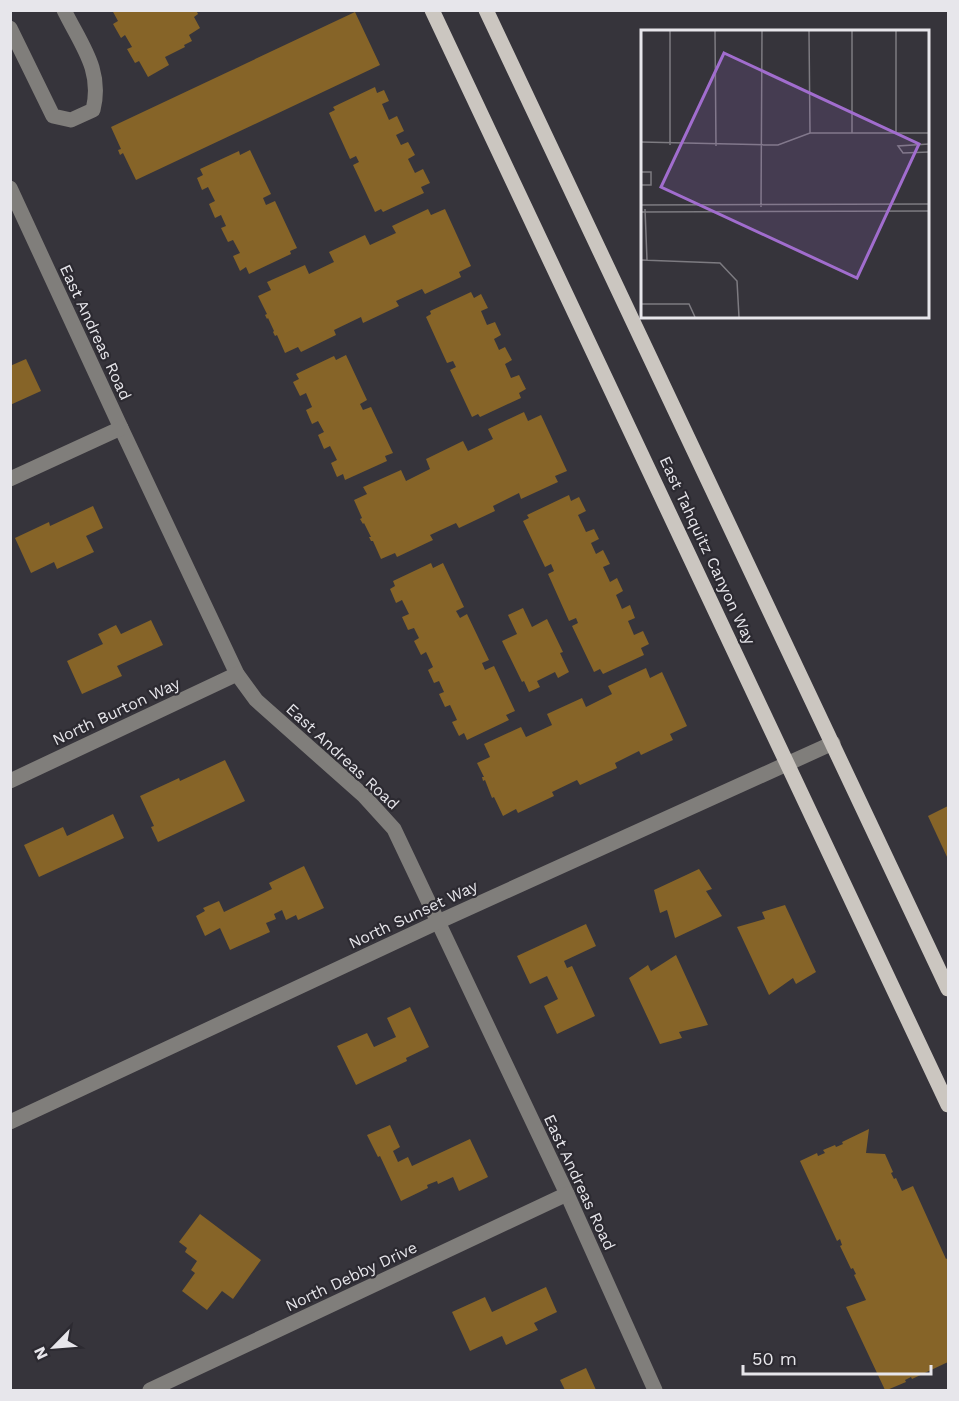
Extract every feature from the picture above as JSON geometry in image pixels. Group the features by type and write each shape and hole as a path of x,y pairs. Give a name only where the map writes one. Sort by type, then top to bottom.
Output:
{"main road":[{"name":"East Tahquitz Canyon Way","path":"432,10 948,1106"},
{"name":"East Tahquitz Canyon Way","path":"486,10 948,989"}],"street":[{"path":"10,28 53,116 71,120 93,110 97,93 94,71 64,10"},
{"name":"East Andreas Road","path":"10,188 237,674 256,700 364,796 394,829 567,1194 655,1390"},
{"path":"10,479 121,428"},
{"name":"North Burton Way","path":"10,781 237,674"},
{"name":"North Sunset Way","path":"10,1122 438,922 833,743"},
{"name":"North Debby Drive","path":"150,1390 567,1194"}],"building":[{"path":"112,10 196,10 198,14 194,17 200,28 189,35 192,41 184,45 185,47 165,57 169,65 148,77 139,61 135,63 127,49 132,47 125,35 121,38 113,24 118,21"},
{"path":"355,12 380,65 136,180 123,153 120,155 118,150 121,149 111,127"},
{"path":"375,87 377,93 384,90 389,101 382,104 389,120 397,116 404,131 396,135 401,145 408,142 415,155 408,159 415,173 423,169 430,183 421,187 424,193 383,212 381,209 375,212 353,165 359,162 356,156 350,159 329,113 335,110 333,107"},
{"path":"250,150 271,194 263,198 266,205 275,201 297,248 290,251 291,254 249,274 246,267 240,271 233,256 240,253 233,240 228,242 221,228 226,226 221,215 215,218 209,204 215,201 208,187 202,190 197,178 203,175 200,169 239,151 240,155"},
{"path":"428,209 431,215 445,209 471,266 459,272 461,277 425,294 422,289 396,301 399,306 363,323 361,317 334,330 336,335 301,352 298,347 285,353 277,335 275,336 273,332 258,296 271,290 267,282 305,265 309,274 334,262 329,252 365,235 370,245 396,233 392,226"},
{"path":"471,292 474,298 481,294 488,308 481,311 487,325 495,322 501,335 494,339 499,350 505,347 512,360 505,364 511,378 519,375 526,389 519,393 521,398 480,417 478,414 472,417 450,370 456,367 453,361 447,363 426,317 431,314 430,311"},
{"path":"346,355 367,400 360,404 363,410 371,407 393,453 385,456 387,461 345,480 343,474 337,477 331,463 337,460 330,446 324,449 318,435 324,432 318,421 312,424 306,410 312,407 306,393 300,396 293,382 299,379 296,374 334,356 336,360"},
{"path":"26,359 41,391 10,405 10,366"},
{"path":"524,412 528,421 541,415 567,471 555,476 558,482 521,499 519,493 493,506 495,511 459,528 456,523 430,535 433,540 397,557 395,553 381,559 360,519 362,518 354,500 367,494 363,487 401,470 406,481 430,469 426,459 463,441 468,451 493,439 488,429"},
{"path":"569,495 571,501 579,497 586,511 578,515 586,532 594,529 599,539 591,543 596,554 603,550 610,564 603,567 610,582 617,578 623,591 616,595 622,609 630,605 635,618 628,621 634,635 643,631 649,644 641,648 644,655 603,674 600,669 594,672 572,626 578,623 576,618 569,621 548,574 554,571 551,564 545,567 523,521 529,518 527,515"},
{"path":"93,506 103,528 86,536 94,552 57,569 54,562 31,573 15,538 49,522 50,526"},
{"path":"431,563 433,568 443,563 464,607 456,611 460,618 467,614 489,660 482,663 485,670 494,666 515,711 506,715 509,720 467,740 464,733 459,736 452,722 457,720 450,705 445,707 439,694 444,692 439,681 434,683 428,670 433,667 426,652 421,655 414,641 419,638 414,628 408,630 402,617 409,614 402,600 396,603 390,589 395,586 393,581"},
{"path":"523,608 532,627 547,619 563,652 560,653 569,672 558,678 555,672 537,681 540,687 529,692 502,641 517,634 508,615"},
{"path":"151,620 163,645 117,666 122,676 82,694 67,661 103,644 98,634 116,625 121,634"},
{"path":"646,668 650,678 662,672 687,726 670,734 673,740 641,755 639,751 615,763 617,768 580,785 577,780 552,792 554,796 518,813 516,809 503,816 485,780 483,781 482,777 484,777 477,763 490,757 484,744 521,727 526,737 552,725 547,714 582,698 586,707 612,694 608,686"},
{"path":"225,760 245,801 158,842 151,827 154,826 140,796"},
{"path":"948,806 948,859 928,816"},
{"path":"113,814 124,838 39,877 24,845 63,827 67,836"},
{"path":"304,866 324,908 298,920 296,915 286,920 282,910 274,914 276,919 266,923 270,932 230,950 220,928 205,936 196,916 205,911 203,908 219,901 224,912 272,889 269,883"},
{"path":"699,869 712,889 706,891 722,916 675,938 667,910 660,913 654,890"},
{"path":"785,905 816,972 796,984 793,978 769,995 737,927 765,919 762,912"},
{"path":"586,924 596,946 564,961 567,968 572,966 595,1016 557,1034 544,1006 558,999 547,976 530,984 517,956"},
{"path":"676,955 708,1025 679,1032 682,1038 660,1044 629,978 648,965 651,971"},
{"path":"410,1007 429,1047 406,1058 407,1061 356,1085 337,1046 367,1033 374,1047 396,1037 387,1018"},
{"path":"390,1125 400,1147 393,1151 398,1162 408,1157 412,1166 470,1139 488,1177 459,1191 453,1177 438,1184 437,1181 401,1201 380,1156 378,1157 367,1135"},
{"path":"869,1129 866,1153 885,1154 893,1172 891,1173 902,1191 913,1186 946,1259 948,1258 948,1362 912,1379 911,1377 905,1380 906,1382 887,1390 846,1307 866,1300 854,1275 856,1274 853,1268 851,1269 840,1246 842,1245 840,1239 837,1241 800,1161 817,1153 818,1156 825,1153 823,1150 843,1144 842,1142"},
{"path":"200,1214 261,1260 233,1299 222,1291 207,1310 182,1291 195,1273 191,1270 197,1261 185,1252 187,1248 179,1242"},
{"path":"546,1287 557,1312 534,1323 538,1330 506,1345 502,1336 470,1351 452,1312 485,1297 492,1312"},
{"path":"586,1368 596,1390 565,1390 560,1380"}]}
